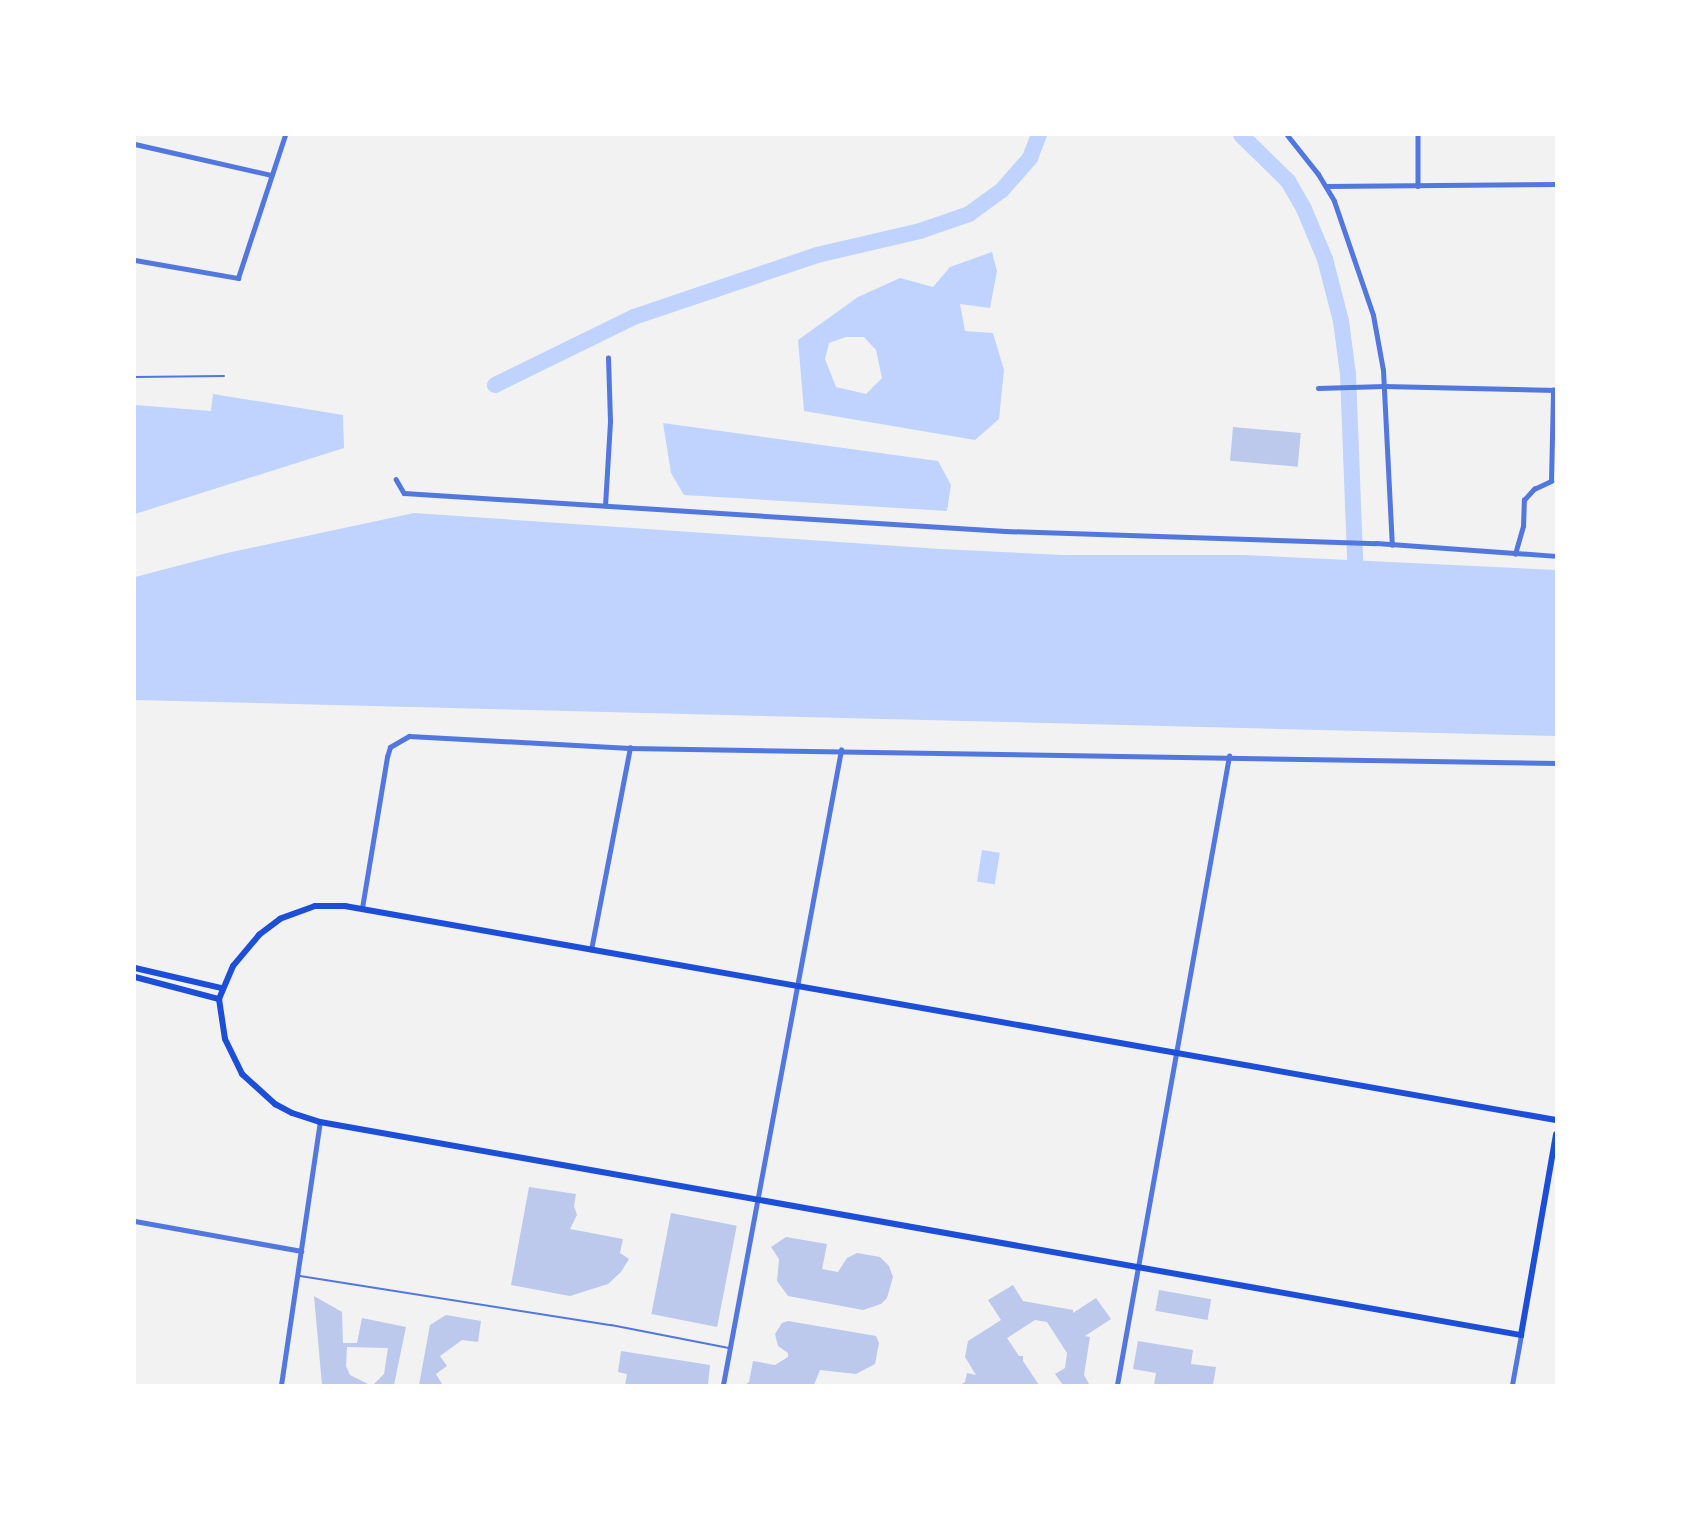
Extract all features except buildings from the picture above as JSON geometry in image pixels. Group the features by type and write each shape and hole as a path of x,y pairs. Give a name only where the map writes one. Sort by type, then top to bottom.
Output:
{"main road":[{"path":"1556,1120 362,908 315,906 279,919 241,955 221,988 219,999 225,1039 242,1074 275,1104 320,1122 1521,1335 1556,1134"},
{"path":"135,968 221,988"},
{"path":"135,977 219,999"}],"street":[{"path":"135,260 238,278 285,135"},
{"path":"1287,135 1326,186 1342,219 1367,291 1380,350 1384,386 1392,545"},
{"path":"1418,135 1418,186"},
{"path":"135,144 272,175"},
{"path":"1326,186 1556,184"},
{"path":"605,506 610,421 608,358"},
{"path":"1318,388 1384,386 1555,390 1551,481 1534,489 1524,500 1523,526 1515,554"},
{"path":"397,480 404,493 1005,531 1376,543 1556,556"},
{"path":"362,908 376,811 390,747 409,736 630,748 1556,762"},
{"path":"591,950 630,748"},
{"path":"723,1385 841,750"},
{"path":"1116,1385 1229,756"},
{"path":"281,1385 320,1122"},
{"path":"135,1221 301,1251"},
{"path":"1512,1385 1521,1335"}],"lane":[{"path":"135,376 224,376"},
{"path":"299,1276 597,1322 730,1349"}],"water":[{"path":"992,252 997,271 990,308 960,304 965,331 993,333 1004,370 999,419 975,440 804,411 798,340 858,297 900,278 933,287 950,267","holes":["846,337 864,337 876,350 882,378 866,394 836,387 825,359 829,343"]},
{"path":"213,394 343,415 344,448 135,514 135,405 211,411"},
{"path":"663,423 938,461 951,485 947,511 684,495 671,473"},
{"path":"414,513 941,549 1063,555 1244,555 1556,570 1556,736 135,700 135,577 227,553"},
{"path":"982,850 1000,853 995,884 977,882"}],"waterway":[{"path":"495,385 634,317 817,255 920,231 969,214 1002,190 1030,158 1039,135"},
{"path":"1241,135 1288,181 1304,209 1325,259 1341,321 1348,374 1356,581"}]}
